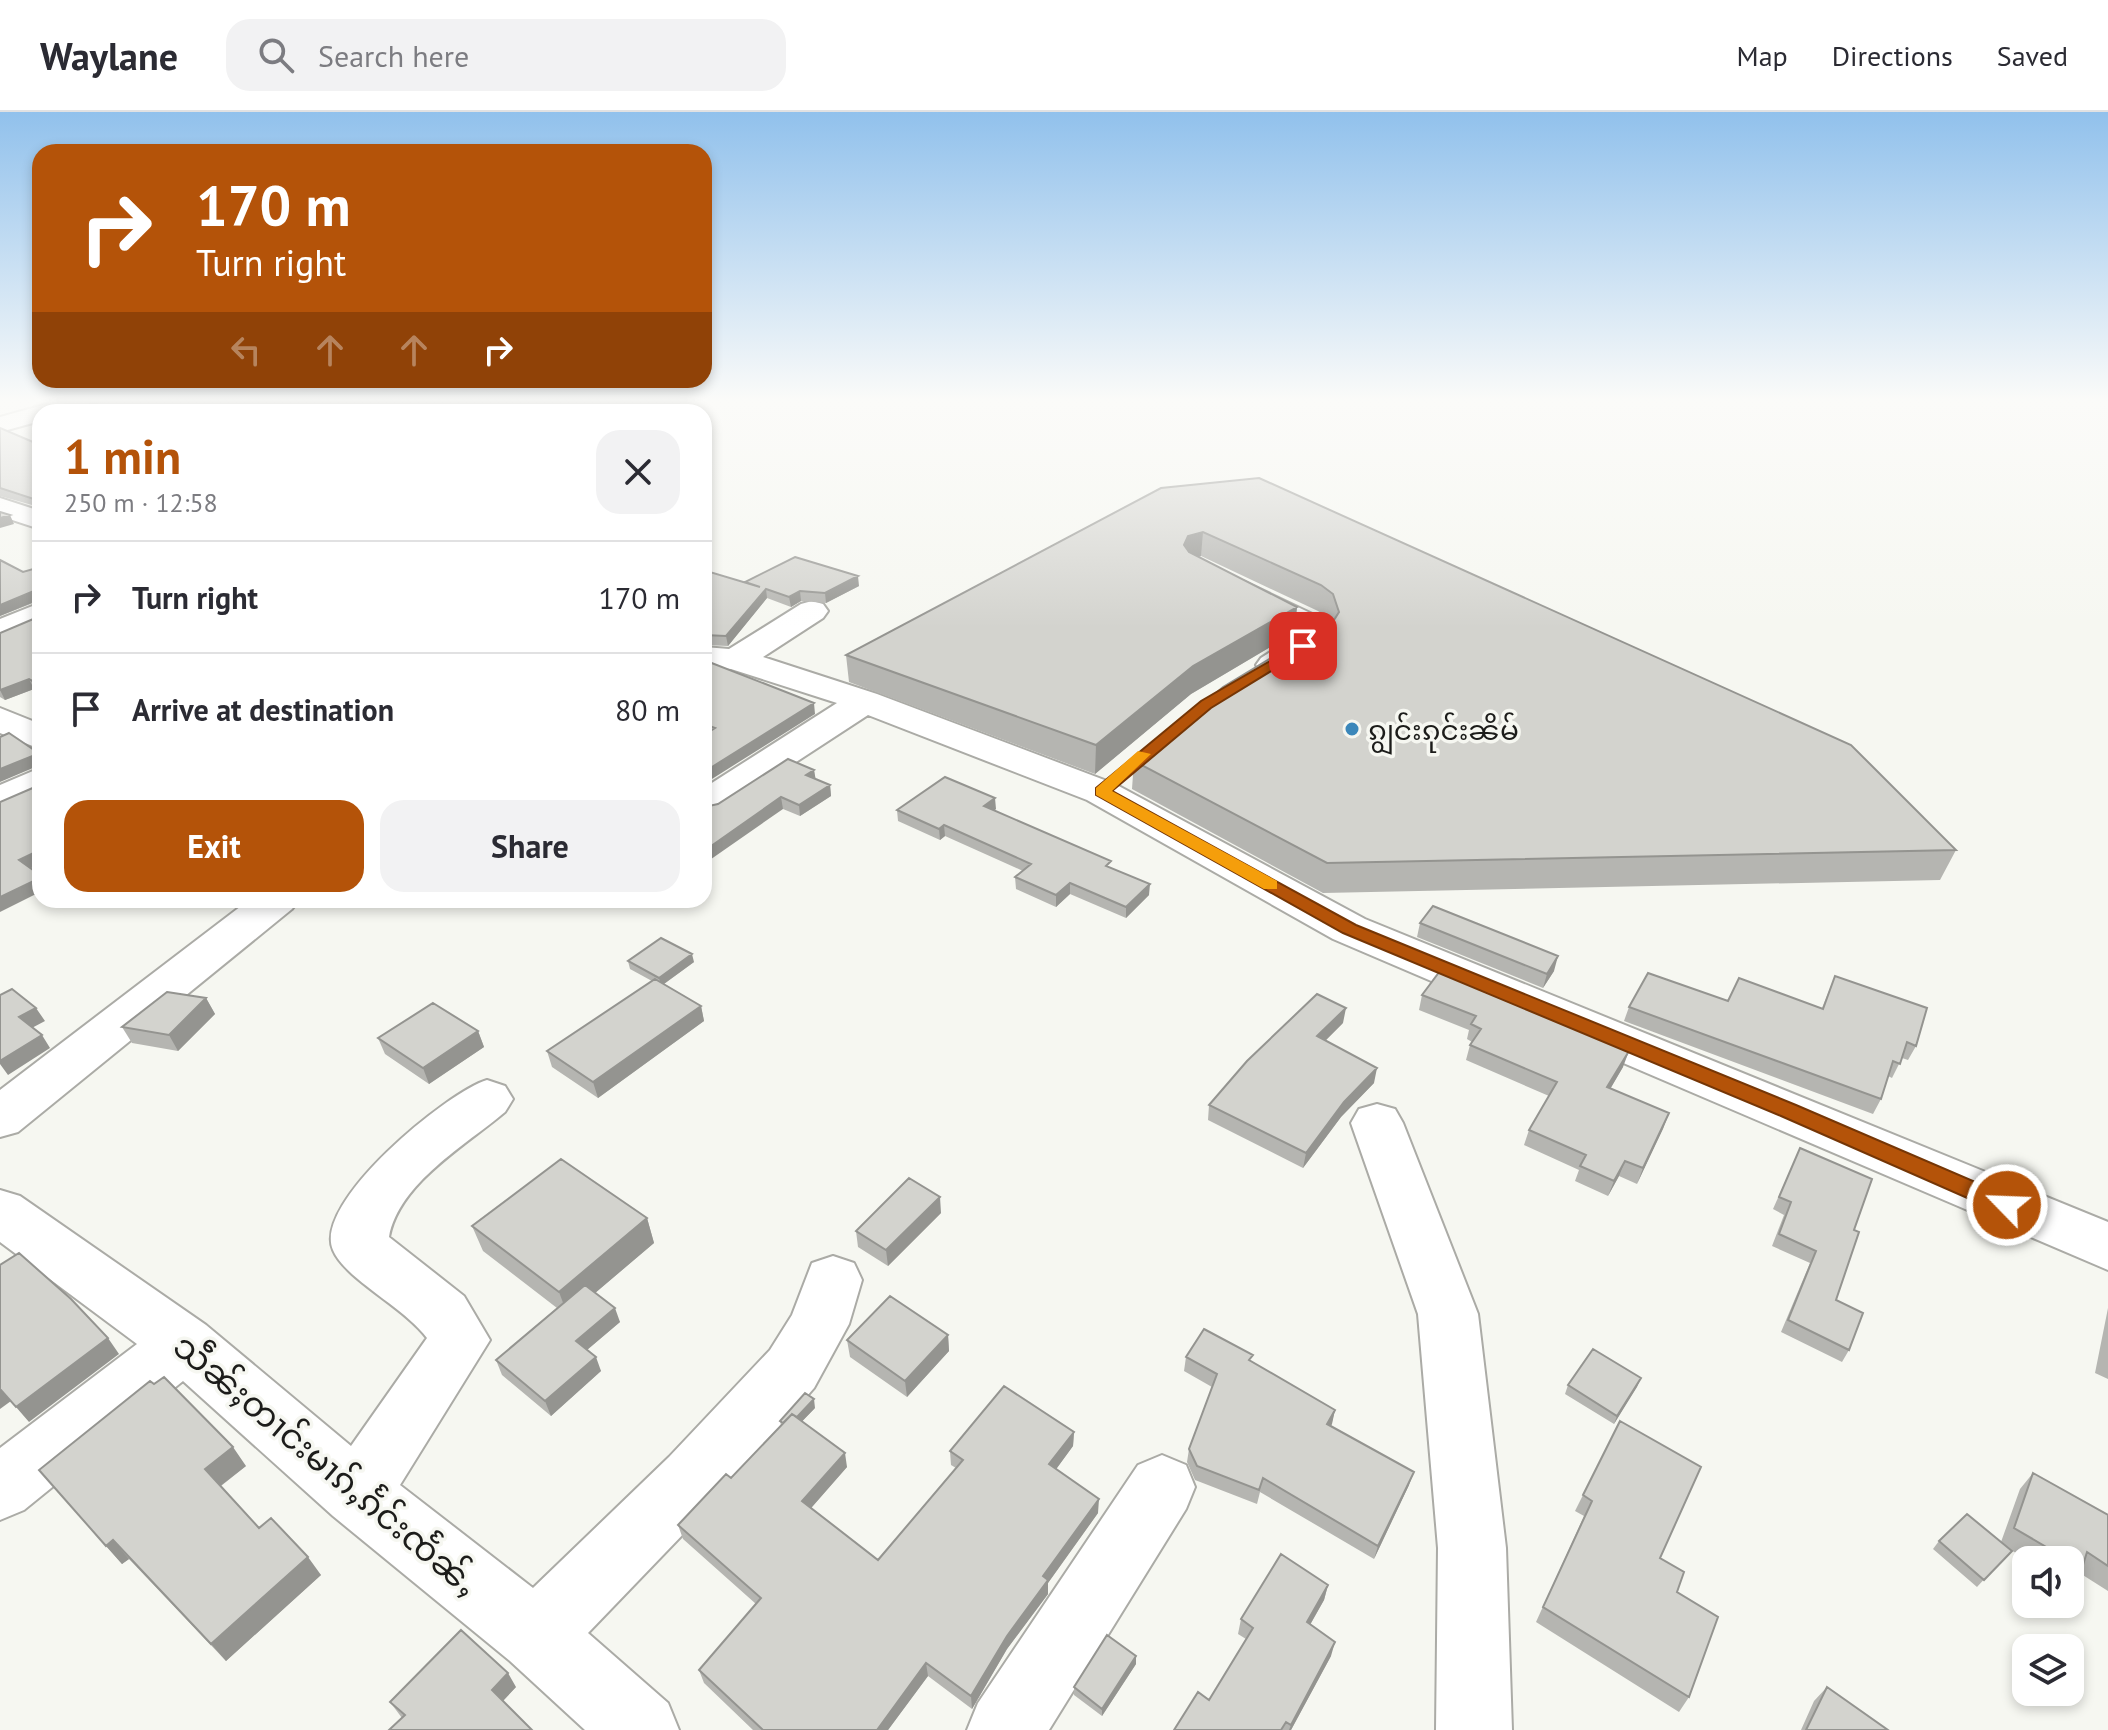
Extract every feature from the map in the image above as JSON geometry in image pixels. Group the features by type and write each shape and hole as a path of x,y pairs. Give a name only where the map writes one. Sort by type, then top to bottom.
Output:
{"street":[{"path":"0,506 32,519"},
{"path":"0,537 32,525"},
{"path":"1213,575 1316,628 1317,637 1247,680"},
{"path":"719,658 779,635 812,611"},
{"path":"0,631 32,617"},
{"path":"719,658 865,701 1112,782 1349,929 1789,1110 2108,1247"},
{"path":"712,800 865,701"},
{"path":"0,719 32,734"},
{"path":"0,800 32,784"},
{"path":"0,1118 267,908"},
{"path":"357,1493 460,1340 455,1324 439,1309 359,1246 360,1225 384,1186 487,1099"},
{"path":"1377,1123 1448,1314 1472,1548 1474,1730"},
{"name":"သဵၼ်ႈတၢင်းမၢၵ်ႇၵႅင်းၸႅၼ်ႇ","path":"3,1221 184,1344 357,1493 536,1635 641,1730"},
{"path":"536,1635 692,1479 792,1369 819,1324 833,1280"},
{"path":"0,1488 184,1344"},
{"path":"1005,1730 1162,1487"}],"building":[{"path":"0,478 32,478 32,498 0,488"},
{"name":"ၵျွင်းၵုင်းၼိမ်","path":"1259,478 1851,745 1956,850 1327,863 1134,761 1223,687 1334,620 1339,612 1333,594 1321,585 1203,532 1188,536 1184,545 1189,552 1297,607 1193,666 1096,745 846,655 1161,488"},
{"path":"795,557 858,576 825,593 800,591 789,597 766,589 726,636 712,635 712,573 760,587 745,582"},
{"path":"0,560 23,572 32,569 32,592 0,605"},
{"path":"32,620 32,681 29,679 0,690 0,633"},
{"path":"712,663 814,703 712,767 712,730 715,728 712,727"},
{"path":"9,733 32,749 32,756 0,769 0,737"},
{"path":"788,759 814,770 806,775 830,785 799,805 781,797 712,845 712,805"},
{"path":"945,777 995,798 984,806 1111,861 1106,866 1150,884 1126,907 1070,883 1056,895 1015,877 1031,864 944,825 939,829 897,810"},
{"path":"32,788 32,854 19,860 32,869 32,882 0,897 0,802"},
{"path":"1433,906 1558,956 1547,974 1420,923"},
{"path":"661,938 692,954 659,978 628,961"},
{"path":"1440,971 1629,1051 1607,1087 1669,1113 1643,1168 1625,1161 1614,1181 1580,1166 1586,1155 1529,1130 1557,1082 1470,1045 1481,1029 1471,1024 1476,1016 1422,995"},
{"path":"1648,973 1728,1001 1739,978 1823,1009 1835,976 1927,1008 1916,1046 1907,1042 1900,1064 1893,1061 1881,1099 1629,1007"},
{"path":"655,979 701,1006 593,1082 547,1051"},
{"path":"12,989 36,1008 19,1017 42,1035 0,1061 0,995"},
{"path":"167,992 206,998 169,1035 122,1027"},
{"path":"1317,994 1346,1008 1317,1036 1377,1068 1344,1102 1306,1153 1209,1105 1247,1061"},
{"path":"433,1003 478,1031 423,1068 378,1038"},
{"path":"1800,1148 1872,1179 1854,1230 1859,1232 1836,1300 1863,1313 1849,1350 1788,1320 1816,1251 1779,1234 1791,1202 1779,1197"},
{"path":"561,1159 647,1218 559,1292 472,1226"},
{"path":"909,1178 940,1197 886,1250 856,1231"},
{"path":"19,1253 71,1299 108,1338 16,1407 0,1389 0,1265"},
{"path":"585,1285 615,1308 576,1341 596,1357 545,1401 496,1360"},
{"path":"890,1296 948,1335 905,1381 847,1340"},
{"path":"1204,1329 1253,1355 1249,1360 1335,1410 1327,1424 1414,1472 1378,1546 1263,1478 1259,1490 1197,1466 1189,1449 1217,1374 1186,1357"},
{"path":"1593,1349 1641,1378 1617,1416 1568,1385"},
{"path":"164,1377 233,1447 205,1469 259,1528 271,1518 308,1557 211,1644 113,1540 106,1546 39,1470 150,1381 154,1384"},
{"path":"1004,1386 1074,1432 1049,1464 1099,1499 1043,1576 1048,1580 1007,1636 971,1696 926,1663 877,1730 763,1730 699,1670 761,1598 678,1525 726,1474 731,1478 792,1414 845,1453 802,1501 878,1560 963,1460 950,1451"},
{"path":"805,1393 814,1399 797,1417 792,1414 783,1423 780,1421"},
{"path":"1620,1421 1701,1467 1660,1558 1684,1572 1677,1592 1718,1617 1689,1697 1543,1607 1592,1501 1583,1495"},
{"path":"2033,1473 2108,1515 2108,1566 2087,1552 2084,1562 2084,1546 2045,1546 2014,1528"},
{"path":"1967,1514 2012,1551 1984,1580 1939,1541"},
{"path":"1281,1554 1328,1585 1307,1622 1335,1642 1291,1725 1286,1722 1281,1730 1174,1730 1198,1692 1209,1700 1253,1628 1241,1619"},
{"path":"461,1630 508,1673 492,1690 532,1730 389,1730 405,1715 390,1702"},
{"path":"1107,1635 1136,1656 1102,1709 1074,1687"},
{"path":"1827,1687 1888,1730 1806,1730"}],"slow traffic":[{"path":"1143,754 1101,792 1270,885"}],"place":[{"name":"ၵျွင်းၵုင်းၼိမ်","path":"1352,729"}],"route":[{"path":"1303,646 1206,704 1152,746 1101,792 1349,929 1789,1110 2007,1205"}]}
